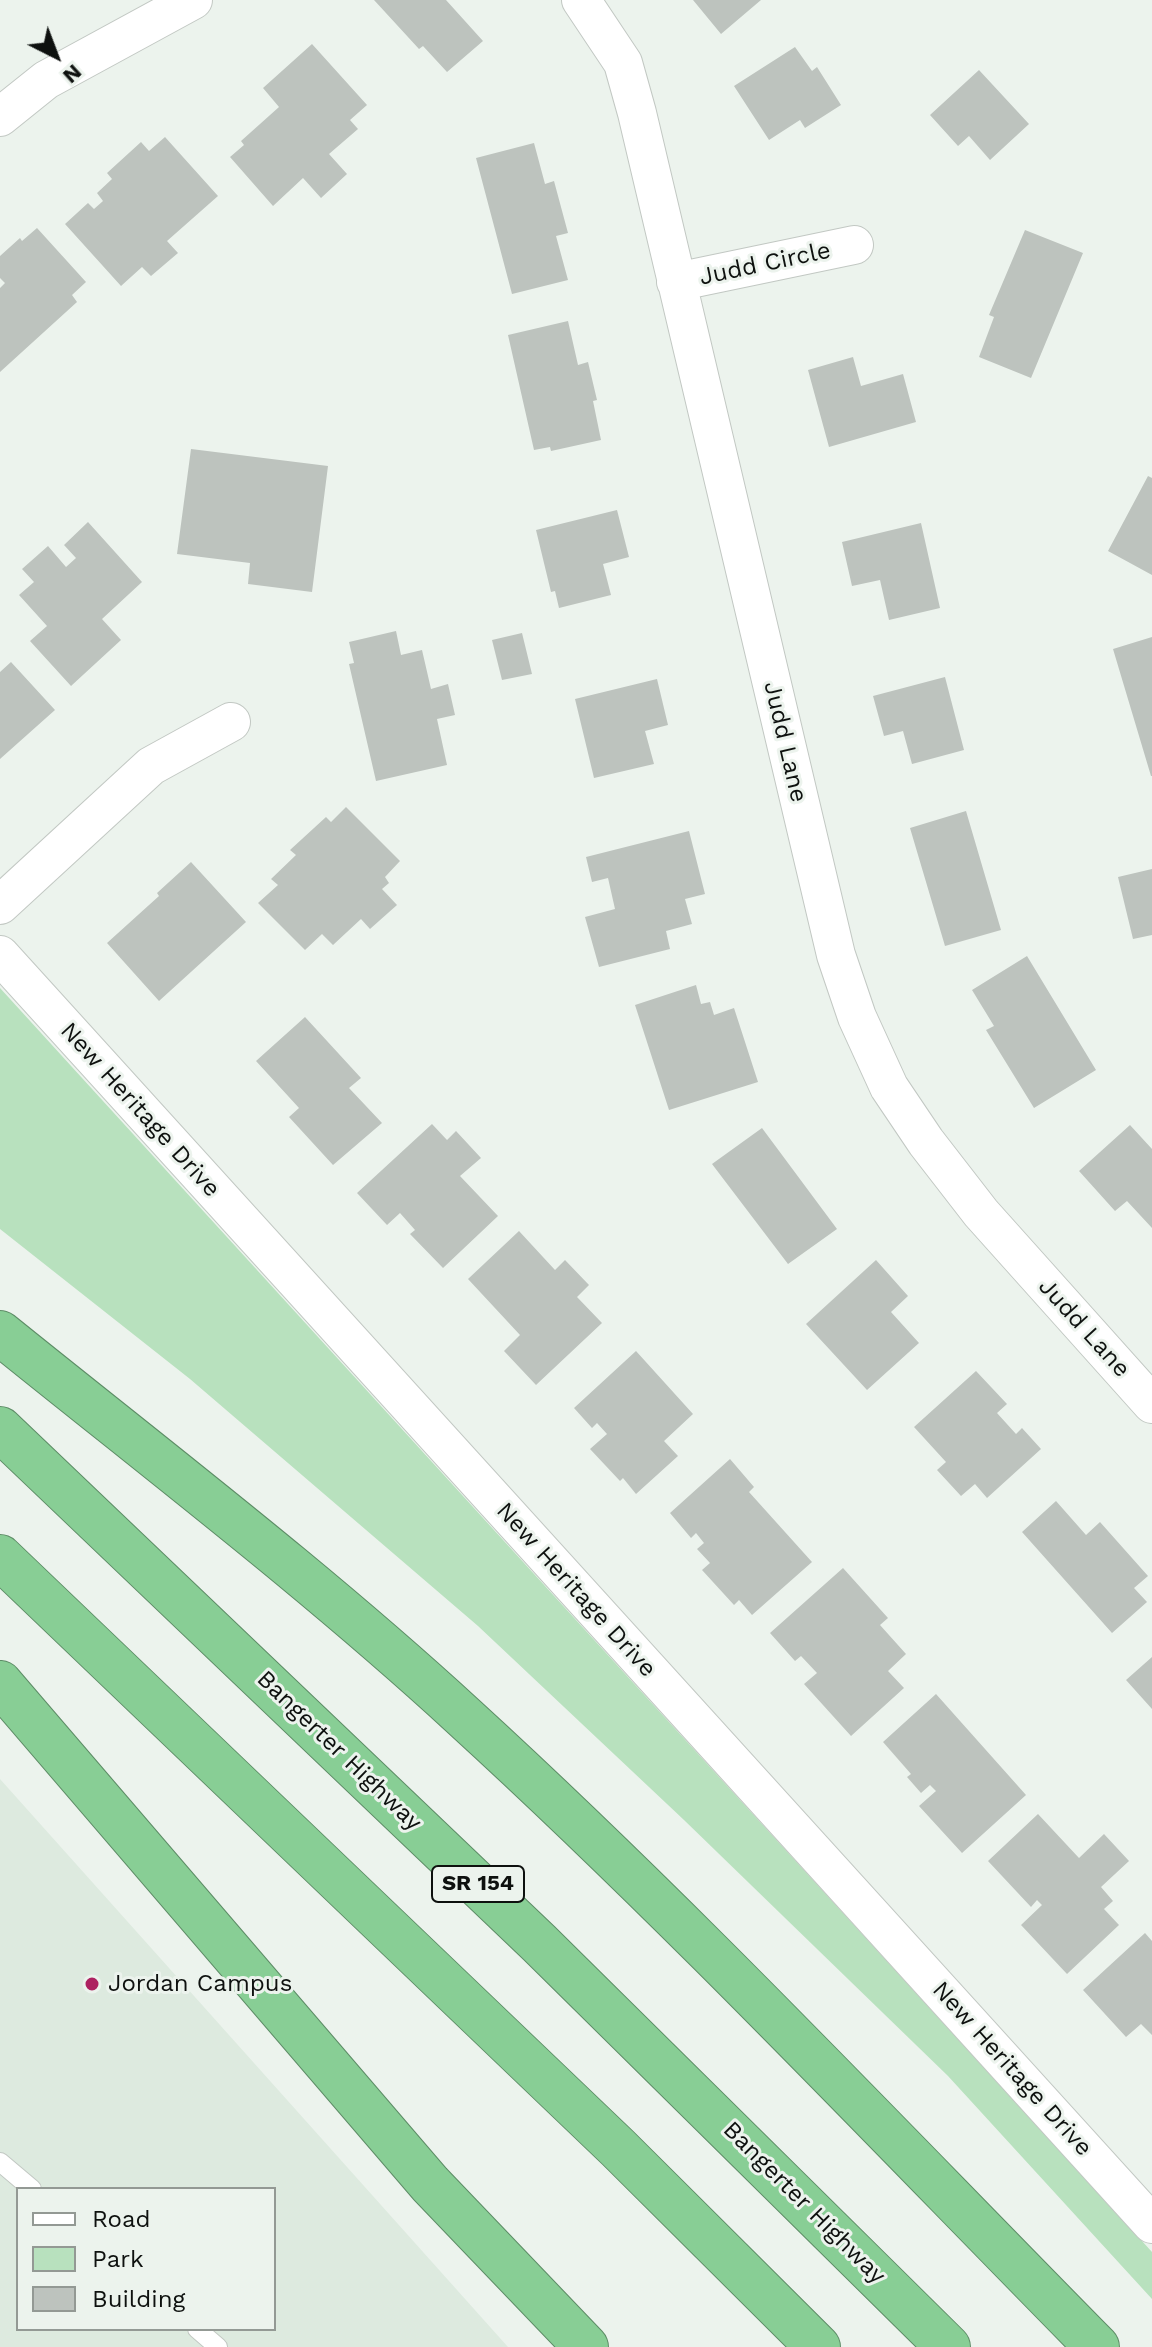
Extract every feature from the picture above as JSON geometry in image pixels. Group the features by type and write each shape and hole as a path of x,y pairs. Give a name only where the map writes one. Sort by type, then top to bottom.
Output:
{"highway":[{"path":"0,1333 235,1520 462,1715 600,1843 1097,2347"},
{"name":"Bangerter Highway","path":"0,1429 539,1943 948,2347"},
{"path":"0,1557 549,2082 818,2347"},
{"path":"0,1683 430,2184 586,2347"}],"street":[{"path":"0,117 46,80 193,0"},
{"name":"Judd Lane","path":"581,0 623,63 637,113 836,955 857,1017 889,1087 926,1142 981,1213 1145,1382"},
{"name":"Judd Circle","path":"676,282 854,245"},
{"path":"0,905 151,766 231,722"},
{"name":"New Heritage Drive","path":"0,955 1152,2224"}],"lane":[{"path":"0,2162 30,2187"},
{"path":"199,2331 218,2347"}],"shaded area":[{"name":"Jordan Campus","path":"0,1779 508,2347 0,2347"}],"green space":[{"path":"0,988 1152,2252 1152,2299 948,2076 478,1626 190,1379 0,1229"}],"building":[{"path":"374,0 446,0 483,41 447,72 423,46 419,49"},
{"path":"693,0 761,0 721,34"},
{"path":"312,44 367,105 350,120 358,129 329,154 347,174 321,198 303,178 273,206 230,157 244,145 241,141 279,107 263,88"},
{"path":"795,47 812,71 817,67 841,105 805,128 800,120 769,140 734,86"},
{"path":"979,70 1029,124 990,160 969,136 958,146 930,115"},
{"path":"165,137 218,196 167,241 178,253 151,276 142,267 121,286 65,224 88,203 94,209 103,201 97,193 112,179 107,173 141,142 149,151"},
{"path":"534,143 545,184 554,181 568,233 556,236 568,280 512,294 476,158"},
{"path":"37,228 86,282 72,295 77,302 0,372 0,288 5,283 0,278 0,256"},
{"path":"1025,230 1083,253 1031,378 979,357 994,317 989,315"},
{"path":"568,321 578,365 588,362 597,400 593,401 601,440 551,451 550,447 534,450 508,335"},
{"path":"853,357 861,386 903,374 916,422 829,447 808,370"},
{"path":"191,449 328,466 312,592 248,584 250,563 177,554"},
{"path":"1148,476 1152,478 1152,575 1108,551"},
{"path":"617,510 629,557 603,564 611,595 559,608 555,591 551,592 536,530"},
{"path":"88,522 142,582 102,619 121,640 71,686 30,641 47,626 19,595 34,582 22,569 48,546 66,567 76,558 64,545"},
{"path":"921,523 940,608 889,620 880,580 852,586 842,542"},
{"path":"396,631 401,655 422,650 431,689 448,684 455,715 437,719 447,765 376,781 349,664 354,663 349,642"},
{"path":"522,633 532,674 502,680 492,640"},
{"path":"1152,637 1152,776 1151,776 1113,649"},
{"path":"11,662 55,710 0,759 0,672"},
{"path":"945,677 964,750 912,764 903,731 884,736 873,696"},
{"path":"657,679 668,725 645,731 654,764 594,778 575,699"},
{"path":"346,807 400,861 385,877 389,883 382,889 397,905 370,929 361,919 333,945 322,934 305,950 258,903 278,885 271,879 296,855 290,850 326,817 331,822"},
{"path":"966,811 1001,930 945,946 910,828"},
{"path":"689,831 705,894 685,899 692,924 666,931 670,949 599,967 585,917 615,909 608,878 592,882 586,857"},
{"path":"191,862 246,922 159,1001 107,943"},
{"path":"1152,869 1152,935 1133,939 1118,877"},
{"path":"1027,956 1096,1070 1034,1108 986,1030 994,1026 972,990"},
{"path":"696,985 701,1004 710,1002 714,1015 734,1008 758,1082 669,1110 635,1005"},
{"path":"305,1017 361,1078 349,1088 382,1123 333,1165 289,1117 299,1108 256,1061"},
{"path":"432,1124 447,1140 456,1131 481,1158 460,1176 498,1216 443,1268 410,1234 415,1230 400,1213 387,1225 357,1193"},
{"path":"1130,1125 1152,1149 1152,1228 1127,1201 1115,1211 1079,1171"},
{"path":"762,1128 837,1229 788,1264 712,1164"},
{"path":"519,1231 555,1270 565,1260 589,1285 577,1297 602,1323 536,1385 504,1351 520,1335 468,1279"},
{"path":"876,1260 908,1296 891,1312 919,1343 867,1390 806,1324"},
{"path":"636,1351 693,1414 664,1441 678,1456 636,1494 590,1449 607,1434 597,1423 592,1428 574,1408"},
{"path":"976,1371 1007,1404 997,1413 1016,1434 1022,1428 1041,1449 987,1498 975,1484 961,1496 937,1470 946,1462 914,1427"},
{"path":"730,1459 754,1487 749,1492 812,1562 752,1615 739,1600 734,1605 702,1570 710,1563 697,1549 704,1543 696,1533 691,1538 670,1513"},
{"path":"1056,1501 1086,1535 1100,1522 1148,1576 1134,1588 1147,1602 1112,1633 1022,1532"},
{"path":"843,1568 888,1618 880,1625 906,1654 888,1671 904,1688 851,1736 804,1684 817,1673 801,1656 795,1661 770,1633"},
{"path":"1152,1657 1152,1709 1126,1680"},
{"path":"936,1694 1026,1795 962,1853 919,1806 936,1791 930,1785 921,1793 907,1777 911,1774 883,1742"},
{"path":"1038,1814 1079,1858 1104,1834 1129,1861 1101,1887 1113,1901 1104,1909 1119,1925 1067,1974 1021,1925 1042,1905 1037,1900 1031,1907 988,1861"},
{"path":"1145,1933 1152,1941 1152,2035 1141,2024 1126,2037 1083,1990"}],"place":[{"name":"Jordan Campus","path":"92,1984"}]}
